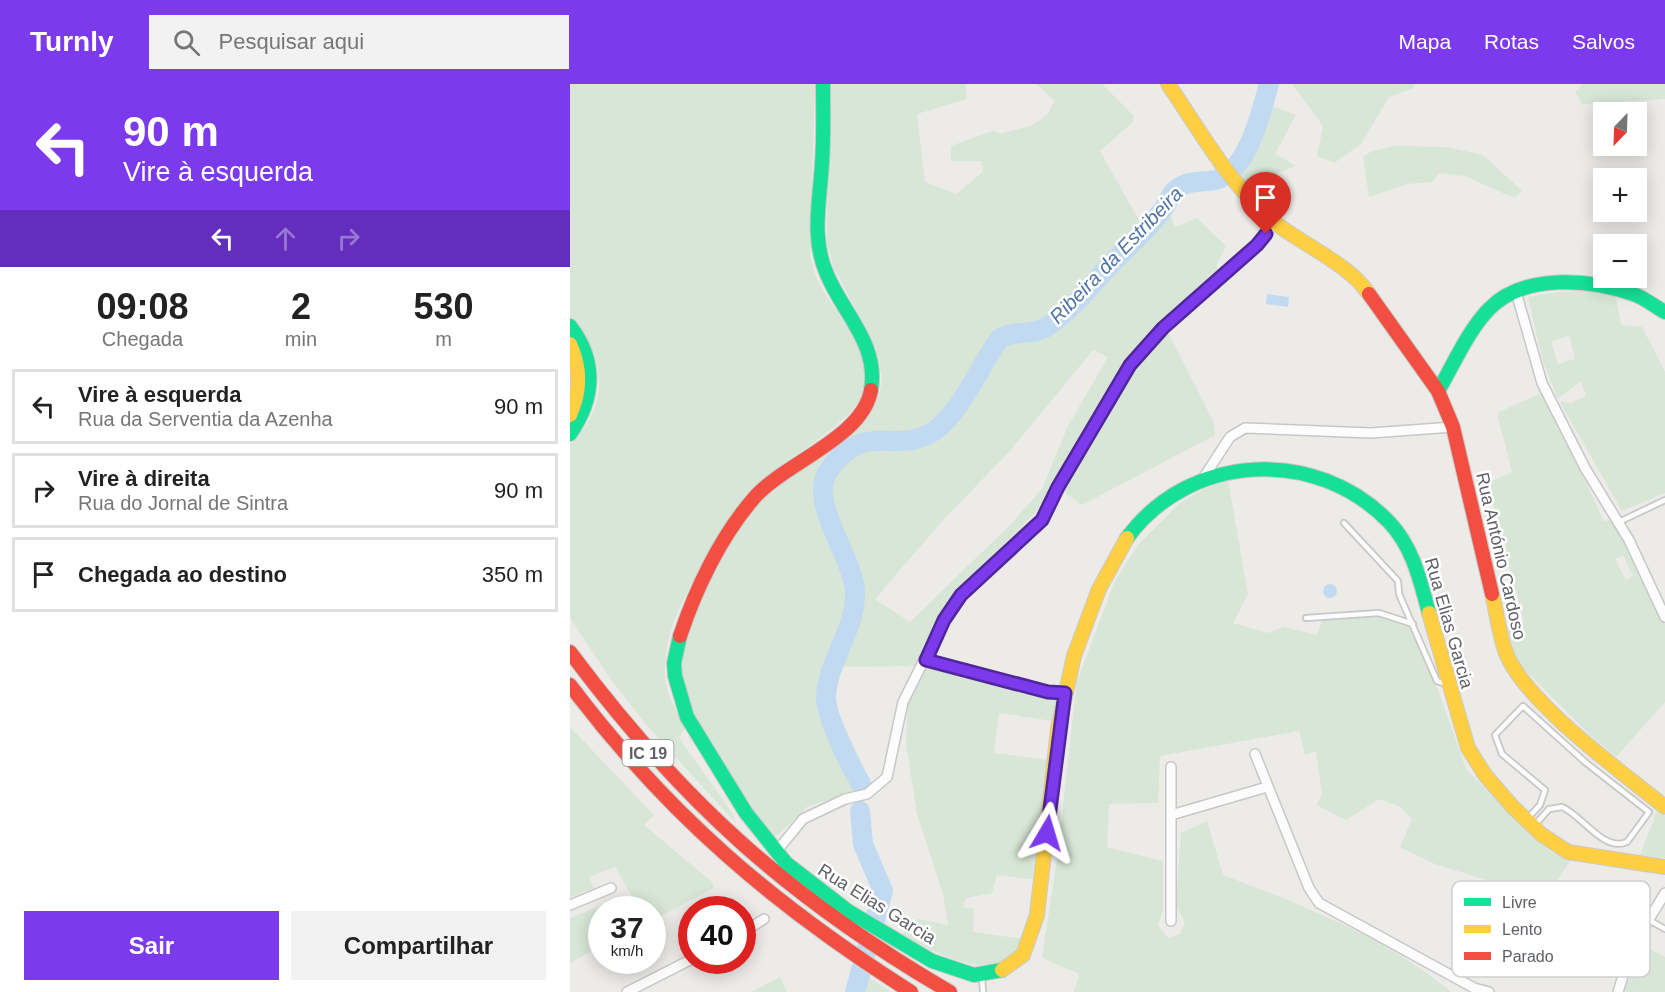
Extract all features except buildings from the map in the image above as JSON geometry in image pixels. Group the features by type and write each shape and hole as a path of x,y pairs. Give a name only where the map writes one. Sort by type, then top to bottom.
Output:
{"main road":[{"name":"Rua Elias Garcia","path":"824,84 823,154 817,233 819,253 825,272 867,347 873,369 873,386 868,403 855,420 763,488 749,504 694,599 680,628 674,663 678,697 686,716 740,805 776,852 805,880 890,938 937,962 965,973 982,975 1002,971 1020,959 1025,953 1034,925 1065,693 1076,650 1112,562 1123,543 1151,512 1171,496 1204,477 1220,472 1257,470 1304,474 1340,486 1381,515 1405,542 1411,554 1448,685 1472,758 1510,804 1555,846 1568,852 1665,867"},
{"name":"Rua António Cardoso","path":"1168,84 1235,184 1275,222 1366,289 1438,391 1453,427 1506,654 1512,665 1547,706 1665,807"},
{"path":"1438,391 1488,309 1501,299 1516,292 1560,283 1602,285 1640,297 1665,312"},
{"path":"570,326 587,351 592,387 585,413 570,434"},
{"path":"570,344 577,361 579,382 577,402 570,415"},
{"name":"IC 19","path":"570,652 620,720 701,810 776,876 843,927 895,962 951,992"},
{"name":"IC 19","path":"570,685 643,777 724,857 764,891 833,942 911,992"},
{"path":"570,707 610,738"}],"street":[{"path":"776,852 803,819 845,799 867,794 883,782 890,771 903,702 944,620 961,595 1042,520 1058,487 1130,365 1163,328 1257,245 1275,222"},
{"path":"1516,292 1542,383 1585,468 1618,522 1665,617"},
{"path":"1204,477 1230,436 1245,428 1371,433 1453,427"},
{"path":"926,660 1048,692 1065,693"},
{"path":"1255,754 1309,888 1319,903 1452,976"},
{"path":"1171,767 1171,921"},
{"path":"1171,815 1267,787"},
{"path":"570,905 611,888"},
{"path":"1650,918 1665,893"},
{"path":"756,924 764,919"},
{"path":"627,992 678,966"},
{"path":"1454,977 1474,988 1489,992"},
{"path":"1618,992 1623,977"}],"lane":[{"path":"1618,522 1665,500"},
{"path":"1344,523 1398,581 1399,594 1437,681 1448,685"},
{"path":"1306,618 1379,613 1413,624"},
{"path":"1525,707 1585,762 1648,809 1648,815 1627,842 1614,843 1562,807 1549,809 1530,823 1545,790 1502,754 1496,740 1498,731 1520,708 1525,707"},
{"path":"1585,762 1596,748"},
{"path":"1650,921 1665,929"},
{"path":"982,975 983,992"}],"green space":[{"path":"570,84 815,84 810,255 816,277 857,342 863,356 866,386 861,399 835,426 765,477 743,498 708,552 687,592 673,624 666,657 665,678 668,691 685,728 679,738 733,814 735,822 649,728 612,681 570,618 570,445 583,430 592,414 598,398 599,381 592,348 583,332 570,317"},
{"path":"828,84 965,84 967,99 917,114 925,182 956,194 983,172 981,161 951,161 951,146 992,131 1002,133 1031,126 1048,114 1054,101 1037,84 1102,84 1133,115 1133,122 1100,151 1140,222 1184,182 1219,174 1226,185 1187,189 1168,208 1175,227 1197,218 1226,246 1216,266 1220,271 1164,323 1036,512 954,594 918,666 839,667 832,691 834,704 873,787 808,806 779,834 772,837 685,707 678,669 687,620 747,516 767,493 860,422 880,390 882,378 876,348 834,268 827,244","holes":["1093,350 1108,357 1068,426 1042,489 1012,523 910,622 875,599 943,520 1009,452"]},
{"path":"1263,84 1273,84 1269,105 1296,115 1275,154 1296,166 1246,185 1231,164 1251,126"},
{"path":"1292,84 1415,84 1413,88 1389,97 1361,144 1334,163 1317,156 1323,126"},
{"path":"1583,84 1665,84 1665,99 1582,104 1575,92"},
{"path":"1396,146 1446,147 1483,155 1522,191 1514,198 1465,176 1439,173 1432,182 1407,184 1369,197 1363,157 1372,151"},
{"path":"1585,291 1616,297 1621,325 1642,327 1665,372 1665,493 1622,511 1560,402 1572,403 1586,396 1581,381 1558,399 1543,362 1528,297","holes":["1569,335 1575,359 1558,364 1551,342"]},
{"path":"1168,332 1214,423 1215,435 1082,505 1064,492 1135,365"},
{"path":"1543,392 1604,521 1614,520 1665,624 1665,702 1616,757 1589,734 1521,666 1515,657 1506,626 1515,625 1515,619 1519,618 1520,622 1524,621 1508,561 1501,563 1501,558 1507,556 1503,537 1500,538 1490,488 1490,482 1512,472 1497,413","holes":["1623,555 1633,576 1626,580 1615,559"]},
{"path":"1228,481 1248,594 1233,623 1268,633 1284,627 1317,635 1323,618 1380,617 1411,626 1438,690 1466,769 1534,839 1551,852 1570,861 1557,881 1489,881 1435,864 1400,847 1412,819 1401,807 1379,799 1346,820 1317,805 1322,793 1316,751 1305,755 1299,731 1160,756 1158,803 1109,804 1107,847 1163,861 1163,911 1158,925 1168,938 1180,934 1185,922 1176,906 1181,833 1207,821 1223,875 1342,924 1400,955 1451,992 1074,992 1079,974 1042,958 1057,859 1077,681 1115,581 1138,545 1179,504 1205,488"},
{"path":"928,666 1059,698 1053,721 999,713 994,753 1048,760 1032,879 997,875 992,893 966,898 963,907 974,909 973,932 1023,939 1014,955 1001,963 985,965 967,963 931,950 901,935 917,919 948,925 943,894 917,814 906,743 908,704"},
{"path":"570,727 654,815 644,825 712,882 714,888 699,896 678,896 678,907 666,913 666,896 632,896 615,867 589,877 594,888 570,897"},
{"path":"1658,809 1665,816 1665,858 1640,855"},
{"path":"588,911 588,953 570,963 570,918"},
{"path":"1650,950 1665,957 1665,992 1624,992 1628,977 1650,977"},
{"path":"851,966 891,992 847,992"},
{"path":"780,977 787,992 751,992"}],"water":[{"path":"1267,294 1289,297 1288,307 1266,304"},
{"path":"1327,584 1333,584 1337,591 1333,598 1327,598 1323,594 1323,588"}],"waterway":[{"name":"Ribeira da Estribeira","path":"861,784 839,740 826,695 832,668 852,617 855,590 823,496 824,482 829,470 842,454 855,446 868,442 906,441 920,438 944,423 961,401 1000,338 1037,331 1048,326 1074,304 1144,232 1177,189 1192,182 1215,180 1226,175 1236,166 1251,140 1269,84"},
{"name":"Ribeira da Estribeira","path":"855,992 883,891 863,844 860,811"}],"traffic: fast":[{"path":"823,84 823,153 818,218 821,259 833,287 858,329 870,358 871,390"},
{"path":"1438,391 1467,338 1481,318 1503,297 1520,289 1558,282 1597,285 1637,296 1665,312"},
{"path":"570,326 585,353 590,380 584,407 570,434"},
{"path":"1127,538 1153,510 1184,489 1218,476 1254,470 1290,471 1326,480 1359,497 1389,522 1410,553 1429,613"},
{"path":"680,636 674,663 675,676 687,717 746,813 786,863 848,911 932,961 974,975 1002,970"}],"traffic: slow":[{"path":"1168,84 1229,174 1258,207 1274,222 1350,273 1369,294"},
{"path":"570,344 578,371 578,388 570,415"},
{"path":"1002,970 1023,955 1037,915 1058,729 1074,656 1099,589 1127,538"},
{"path":"1492,594 1506,653 1533,693 1577,736 1665,807"},
{"path":"1429,613 1468,748 1485,775 1512,806 1542,835 1568,852 1665,867"}],"traffic: jam":[{"path":"1369,294 1438,391 1453,427 1492,594"},
{"path":"680,636 711,563 742,513 767,485 821,449 854,422 865,407 871,390"},
{"path":"570,652 654,755 697,801 742,843 839,921 950,992"},
{"path":"570,685 645,776 726,855 814,926 911,992"}],"route":[{"path":"1047,833 1065,693 1048,692 926,660 944,620 961,595 1042,520 1058,487 1130,365 1163,328 1257,245 1266,234"}]}
